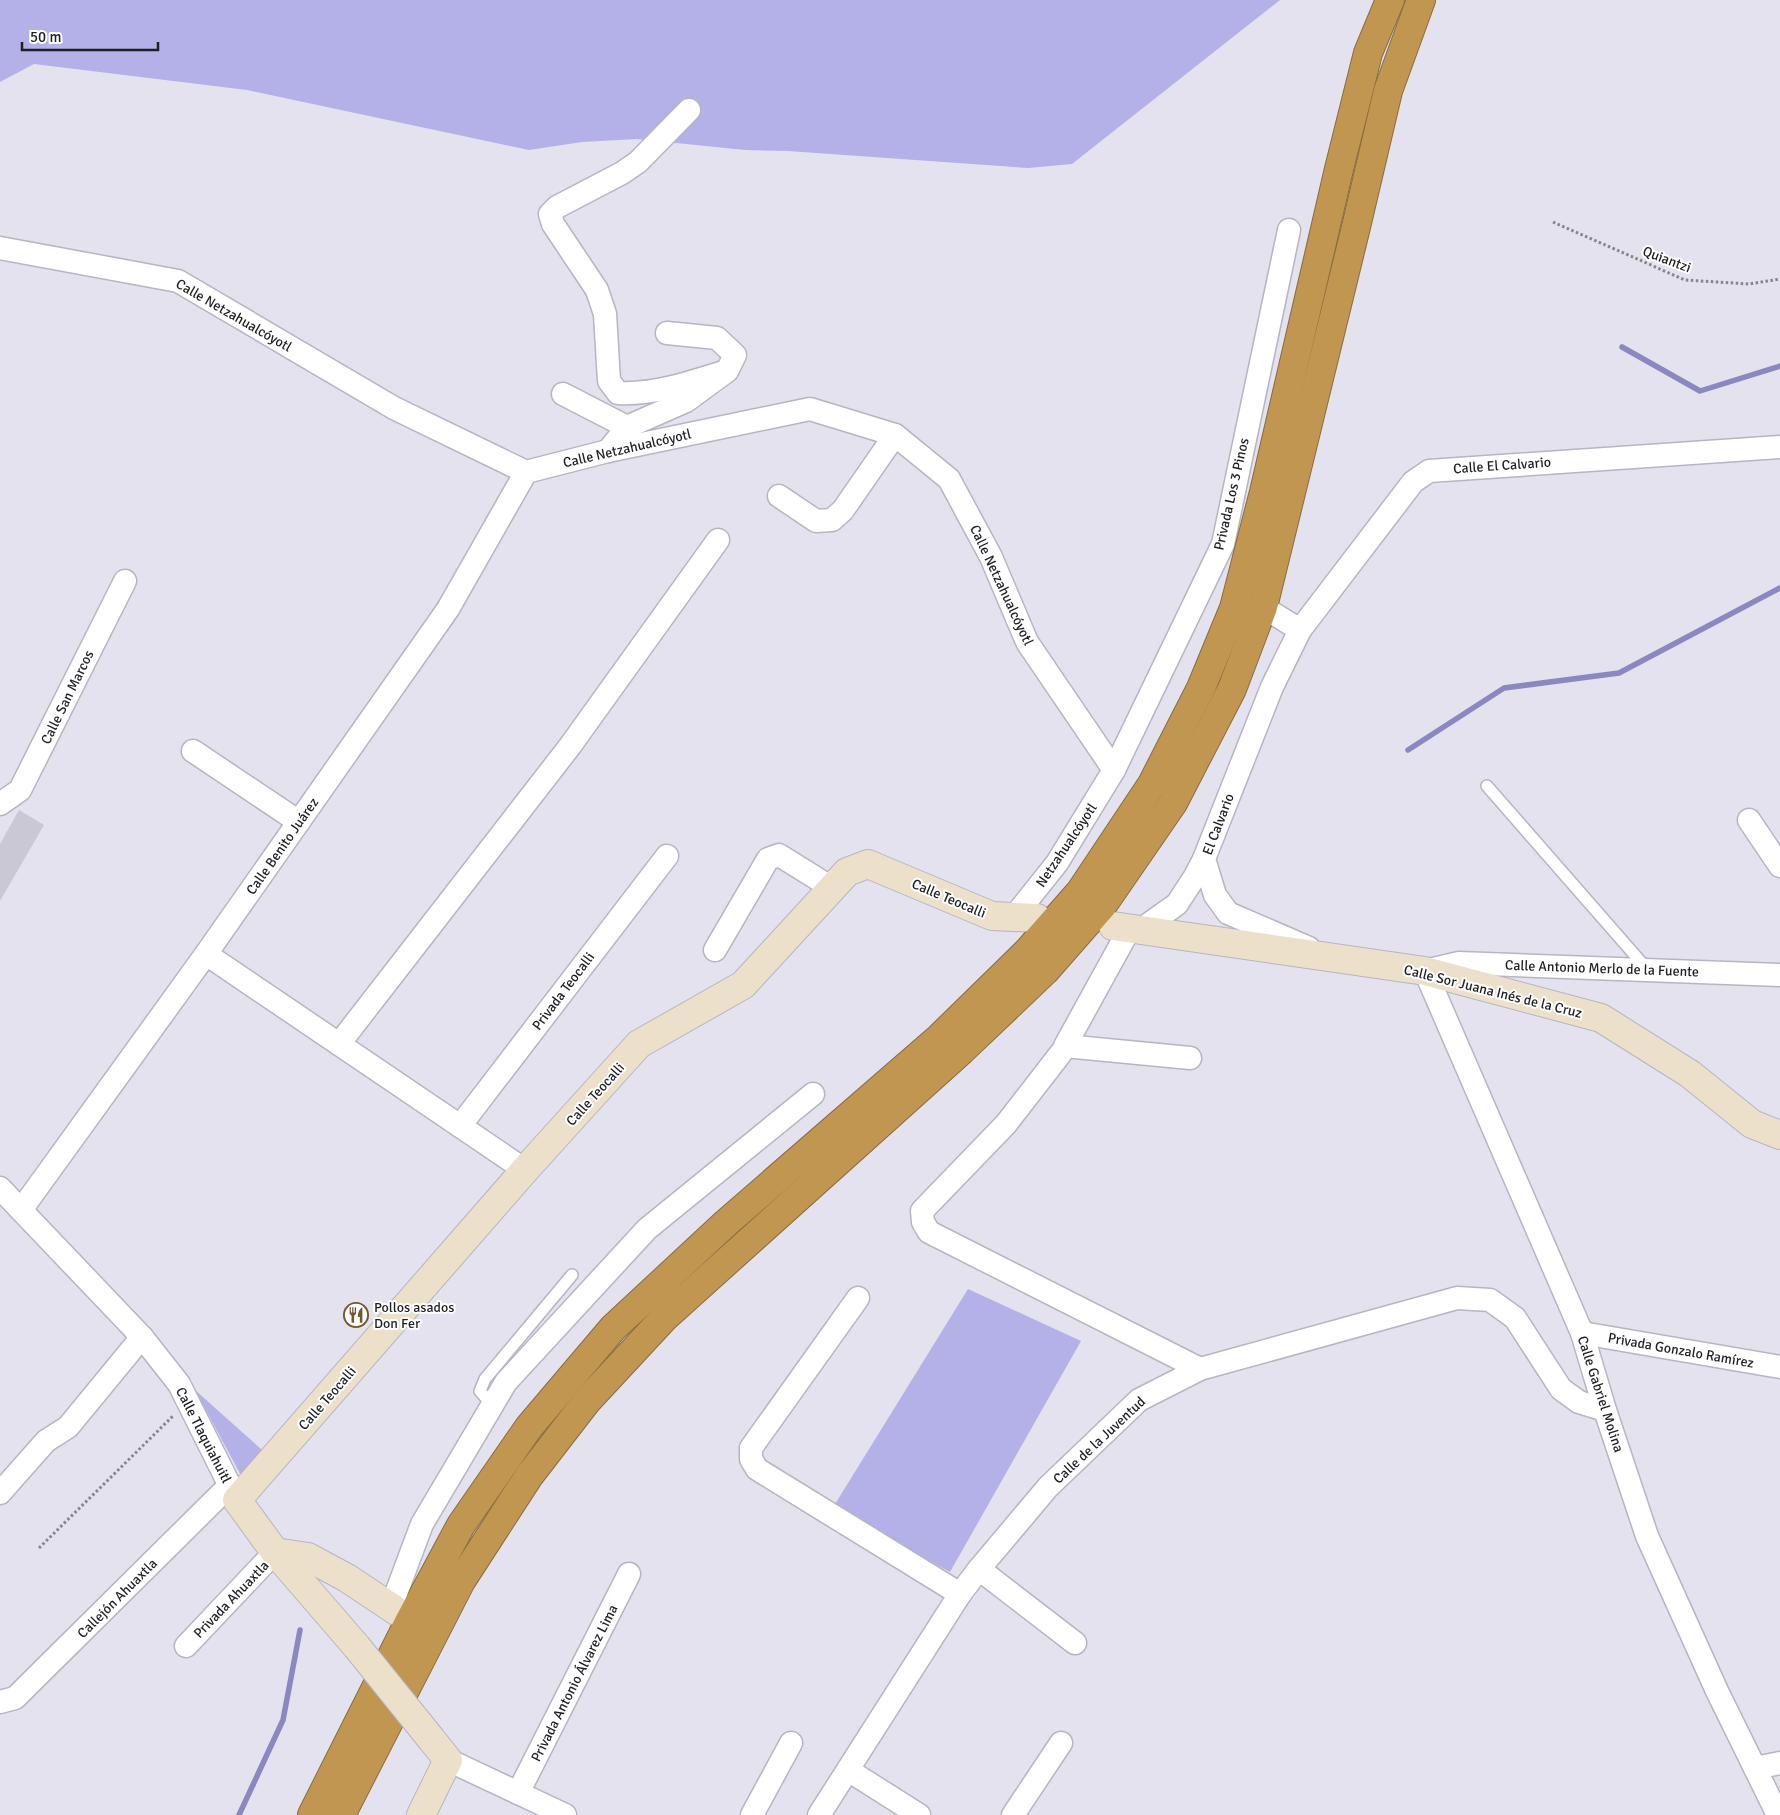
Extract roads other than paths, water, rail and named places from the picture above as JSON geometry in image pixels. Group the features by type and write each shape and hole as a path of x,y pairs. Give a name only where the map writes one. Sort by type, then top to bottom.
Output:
{"highway":[{"path":"312,1815 401,1613 529,1427 613,1328 726,1224 939,1038 1028,951 1080,892 1152,784 1201,688 1234,608 1264,492 1368,52 1390,0"},
{"path":"341,1815 461,1581 529,1476 586,1401 665,1318 1045,971 1102,906 1173,803 1232,689 1263,607 1388,91 1421,0"}],"street":[{"path":"689,110 638,162 622,173 557,207 550,214 553,224 598,290 605,314 609,381 618,393 634,394 690,382 727,371"},
{"name":"Privada Los 3 Pinos","path":"1114,770 1223,544 1289,230"},
{"name":"Calle Netzahualcóyotl","path":"0,248 178,281 394,408 526,472 608,451 810,409 895,435 949,479 991,556 1027,642 1114,770"},
{"path":"608,451 627,427 686,401 727,371 735,355 717,338 667,333"},
{"path":"563,394 627,427"},
{"path":"779,496 816,521 832,520 843,510 895,435"},
{"name":"Calle El Calvario","path":"1300,630 1414,482 1429,471 1780,448"},
{"name":"Calle Benito Juárez","path":"22,1210 206,954 448,609 526,472"},
{"path":"339,1044 570,746 718,540"},
{"name":"Calle San Marcos","path":"0,804 20,790 125,580"},
{"path":"1263,607 1300,630"},
{"name":"El Calvario","path":"1300,630 1272,687 1204,859 1215,895 1228,913 1332,958"},
{"path":"194,751 299,822"},
{"name":"Netzahualcóyotl","path":"1025,918 1114,770"},
{"path":"1749,820 1780,866"},
{"path":"715,950 768,859 779,855 832,888"},
{"name":"Privada Teocalli","path":"460,1126 667,856"},
{"path":"1190,1058 1065,1046 1128,928 1177,904 1204,859"},
{"name":"Calle Teocalli","path":"233,1493 639,1044 742,985 846,872 868,864 992,916 1025,918"},
{"name":"Calle Sor Juana Inés de la Cruz","path":"1128,928 1425,971 1601,1018 1690,1074 1752,1124 1780,1135"},
{"path":"206,954 525,1170"},
{"name":"Calle Antonio Merlo de la Fuente","path":"1425,971 1459,962 1780,975"},
{"name":"Calle Gabriel Molina","path":"1425,971 1582,1333 1605,1410 1647,1536 1717,1691 1778,1815"},
{"path":"1060,1053 1006,1124 922,1211 923,1222 929,1232 1200,1369"},
{"path":"275,1552 308,1556 401,1613 422,1524 506,1382 647,1229 813,1094"},
{"name":"Calle Tlaquiahuitl","path":"0,1188 142,1337 179,1384 233,1493 275,1552 357,1647 440,1750"},
{"path":"858,1298 751,1448 751,1459 756,1469 960,1594"},
{"name":"Calle de la Juventud","path":"819,1815 960,1594 979,1568 1048,1487 1138,1400 1200,1369 1457,1298 1490,1300 1516,1318 1561,1389 1579,1402 1605,1410"},
{"name":"Privada Gonzalo Ramírez","path":"1582,1333 1780,1367"},
{"path":"0,1493 46,1441 68,1427 142,1337"},
{"name":"Callejón Ahuaxtla","path":"0,1702 15,1698 233,1493"},
{"name":"Privada Ahuaxtla","path":"186,1646 275,1552"},
{"path":"979,1568 1076,1643"},
{"name":"Privada Antonio Álvarez Lima","path":"518,1793 629,1574"},
{"path":"752,1815 791,1743"},
{"path":"1013,1815 1061,1743"},
{"path":"421,1815 440,1750 518,1793 565,1815"},
{"path":"1755,1768 1780,1763"},
{"path":"848,1770 919,1815"}],"lane":[{"path":"1487,786 1648,970"},
{"path":"492,1406 480,1391 485,1379 572,1275"}],"waterway":[{"path":"1622,347 1700,391 1780,366"},
{"path":"1408,750 1504,688 1619,673 1780,588"},
{"path":"239,1815 283,1720 300,1630"}],"place":[{"name":"Pollos asados Don Fer","path":"356,1315"}]}
